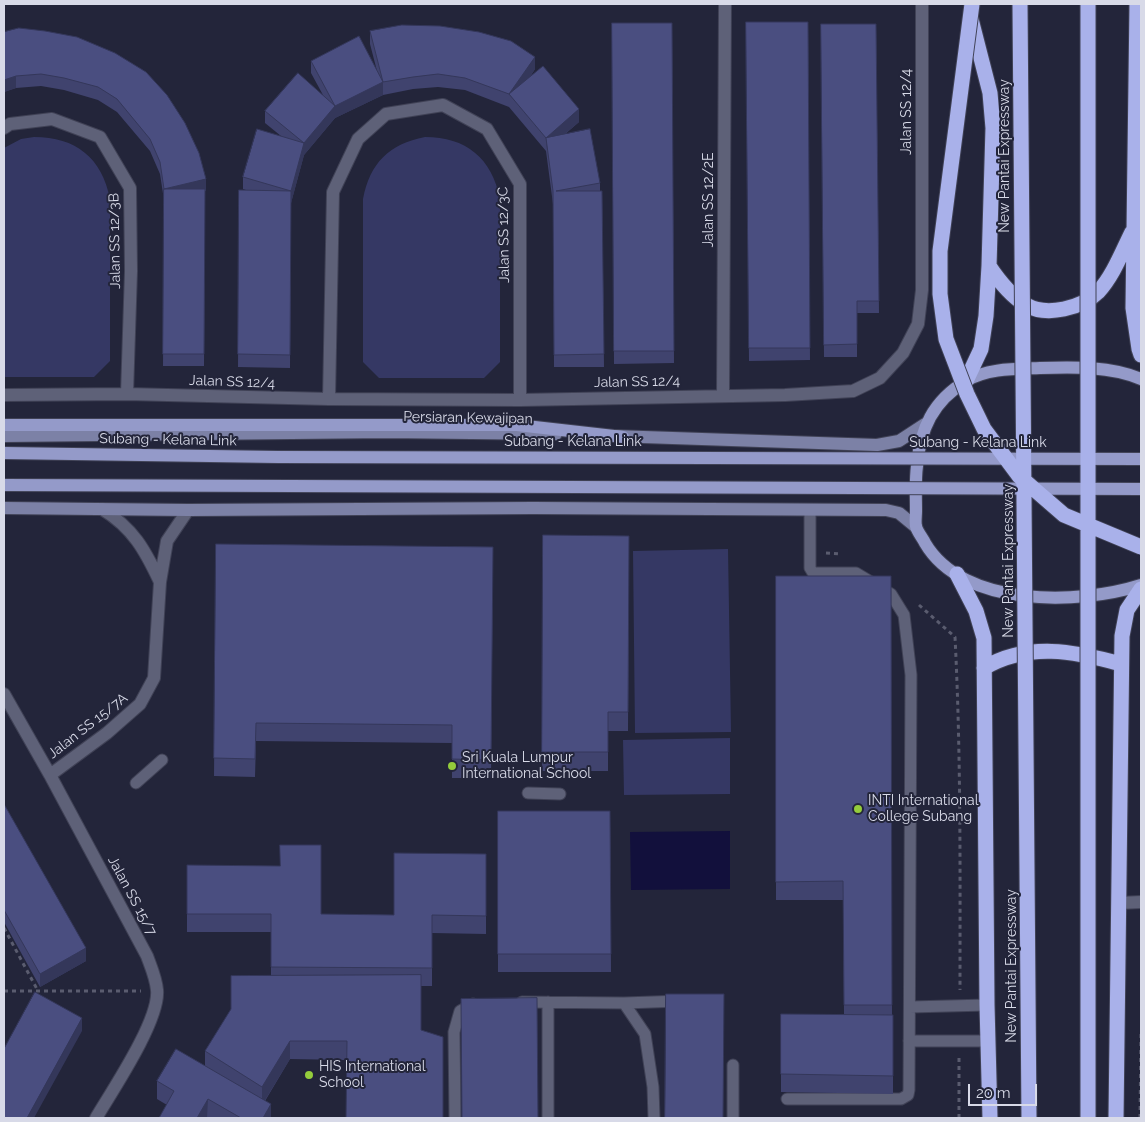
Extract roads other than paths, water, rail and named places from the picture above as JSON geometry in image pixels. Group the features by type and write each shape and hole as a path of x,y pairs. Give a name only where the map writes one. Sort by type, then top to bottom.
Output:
{"highway":[{"path":"966,381 981,349 986,316 993,128 990,92 967,4"},
{"path":"972,4 940,251 940,294 946,340 967,394 984,429 1019,476 1064,515 1141,547"},
{"name":"New Pantai Expressway","path":"1020,4 1030,1118"},
{"path":"1088,4 1088,1118"},
{"path":"1137,4 1133,308 1141,355"},
{"path":"1135,160 1141,178"},
{"path":"989,266 1001,283 1027,306 1056,311 1074,307 1096,293 1106,281 1134,229"},
{"path":"957,574 976,611 984,638 987,1005 990,1118"},
{"path":"1116,1118 1122,636 1127,610 1141,589"},
{"path":"984,668 1000,658 1025,652 1057,652 1096,657 1121,664"}],"main road":[{"path":"916,527 918,455 926,424 932,413 966,381 980,375 1004,370 1054,368 1090,369 1121,373 1141,379"},
{"name":"Persiaran Kewajipan","path":"4,436 406,432 512,433 877,445 900,441 926,424"},
{"path":"4,425 517,425 623,437"},
{"name":"Subang - Kelana Link","path":"4,453 288,457 1141,458"},
{"path":"4,485 1141,489"},
{"path":"4,508 188,510 523,508 886,510 900,513 916,527 937,560 957,574 991,590 1032,597 1069,598 1103,594 1141,585"}],"street":[{"name":"Jalan SS 12/2E","path":"723,396 725,4"},
{"name":"Jalan SS 12/4","path":"4,395 127,394 329,400 520,400 785,395 853,391 880,378 903,353 918,324 922,290 922,4"},
{"name":"Jalan SS 12/3C","path":"329,400 333,192 358,140 386,114 443,105 487,130 520,184 520,400"},
{"name":"Jalan SS 12/3B","path":"4,128 10,124 52,119 100,137 130,188 131,271 127,394"},
{"name":"Jalan SS 15/7A","path":"102,509 118,519 135,536 150,560 160,582"},
{"name":"Jalan SS 15/7A","path":"50,775 107,733 140,704 154,678 160,582 167,541 188,510"},
{"name":"Jalan SS 15/7","path":"4,694 50,775 147,956 158,992 151,1018 142,1040 96,1118"},
{"path":"1120,903 1141,902"}],"lane":[{"path":"787,1099 904,1098 908,1095 909,1090 910,674 904,615 891,594 856,573 813,573 810,568 810,510"},
{"path":"136,783 162,760"},
{"path":"528,793 560,794"},
{"path":"512,1002 624,1003 685,1001"},
{"path":"548,1002 548,1118"},
{"path":"455,1118 454,1032 460,1011 476,1003 485,1003"},
{"path":"624,1003 645,1034 653,1087 654,1118"},
{"path":"910,1007 987,1005"},
{"path":"909,1041 988,1041"},
{"path":"733,1065 733,1118"}],"place":[{"name":"Sri Kuala Lumpur International School","path":"452,766"},
{"name":"INTI International College Subang","path":"858,809"},
{"name":"HIS International School","path":"309,1075"}]}
